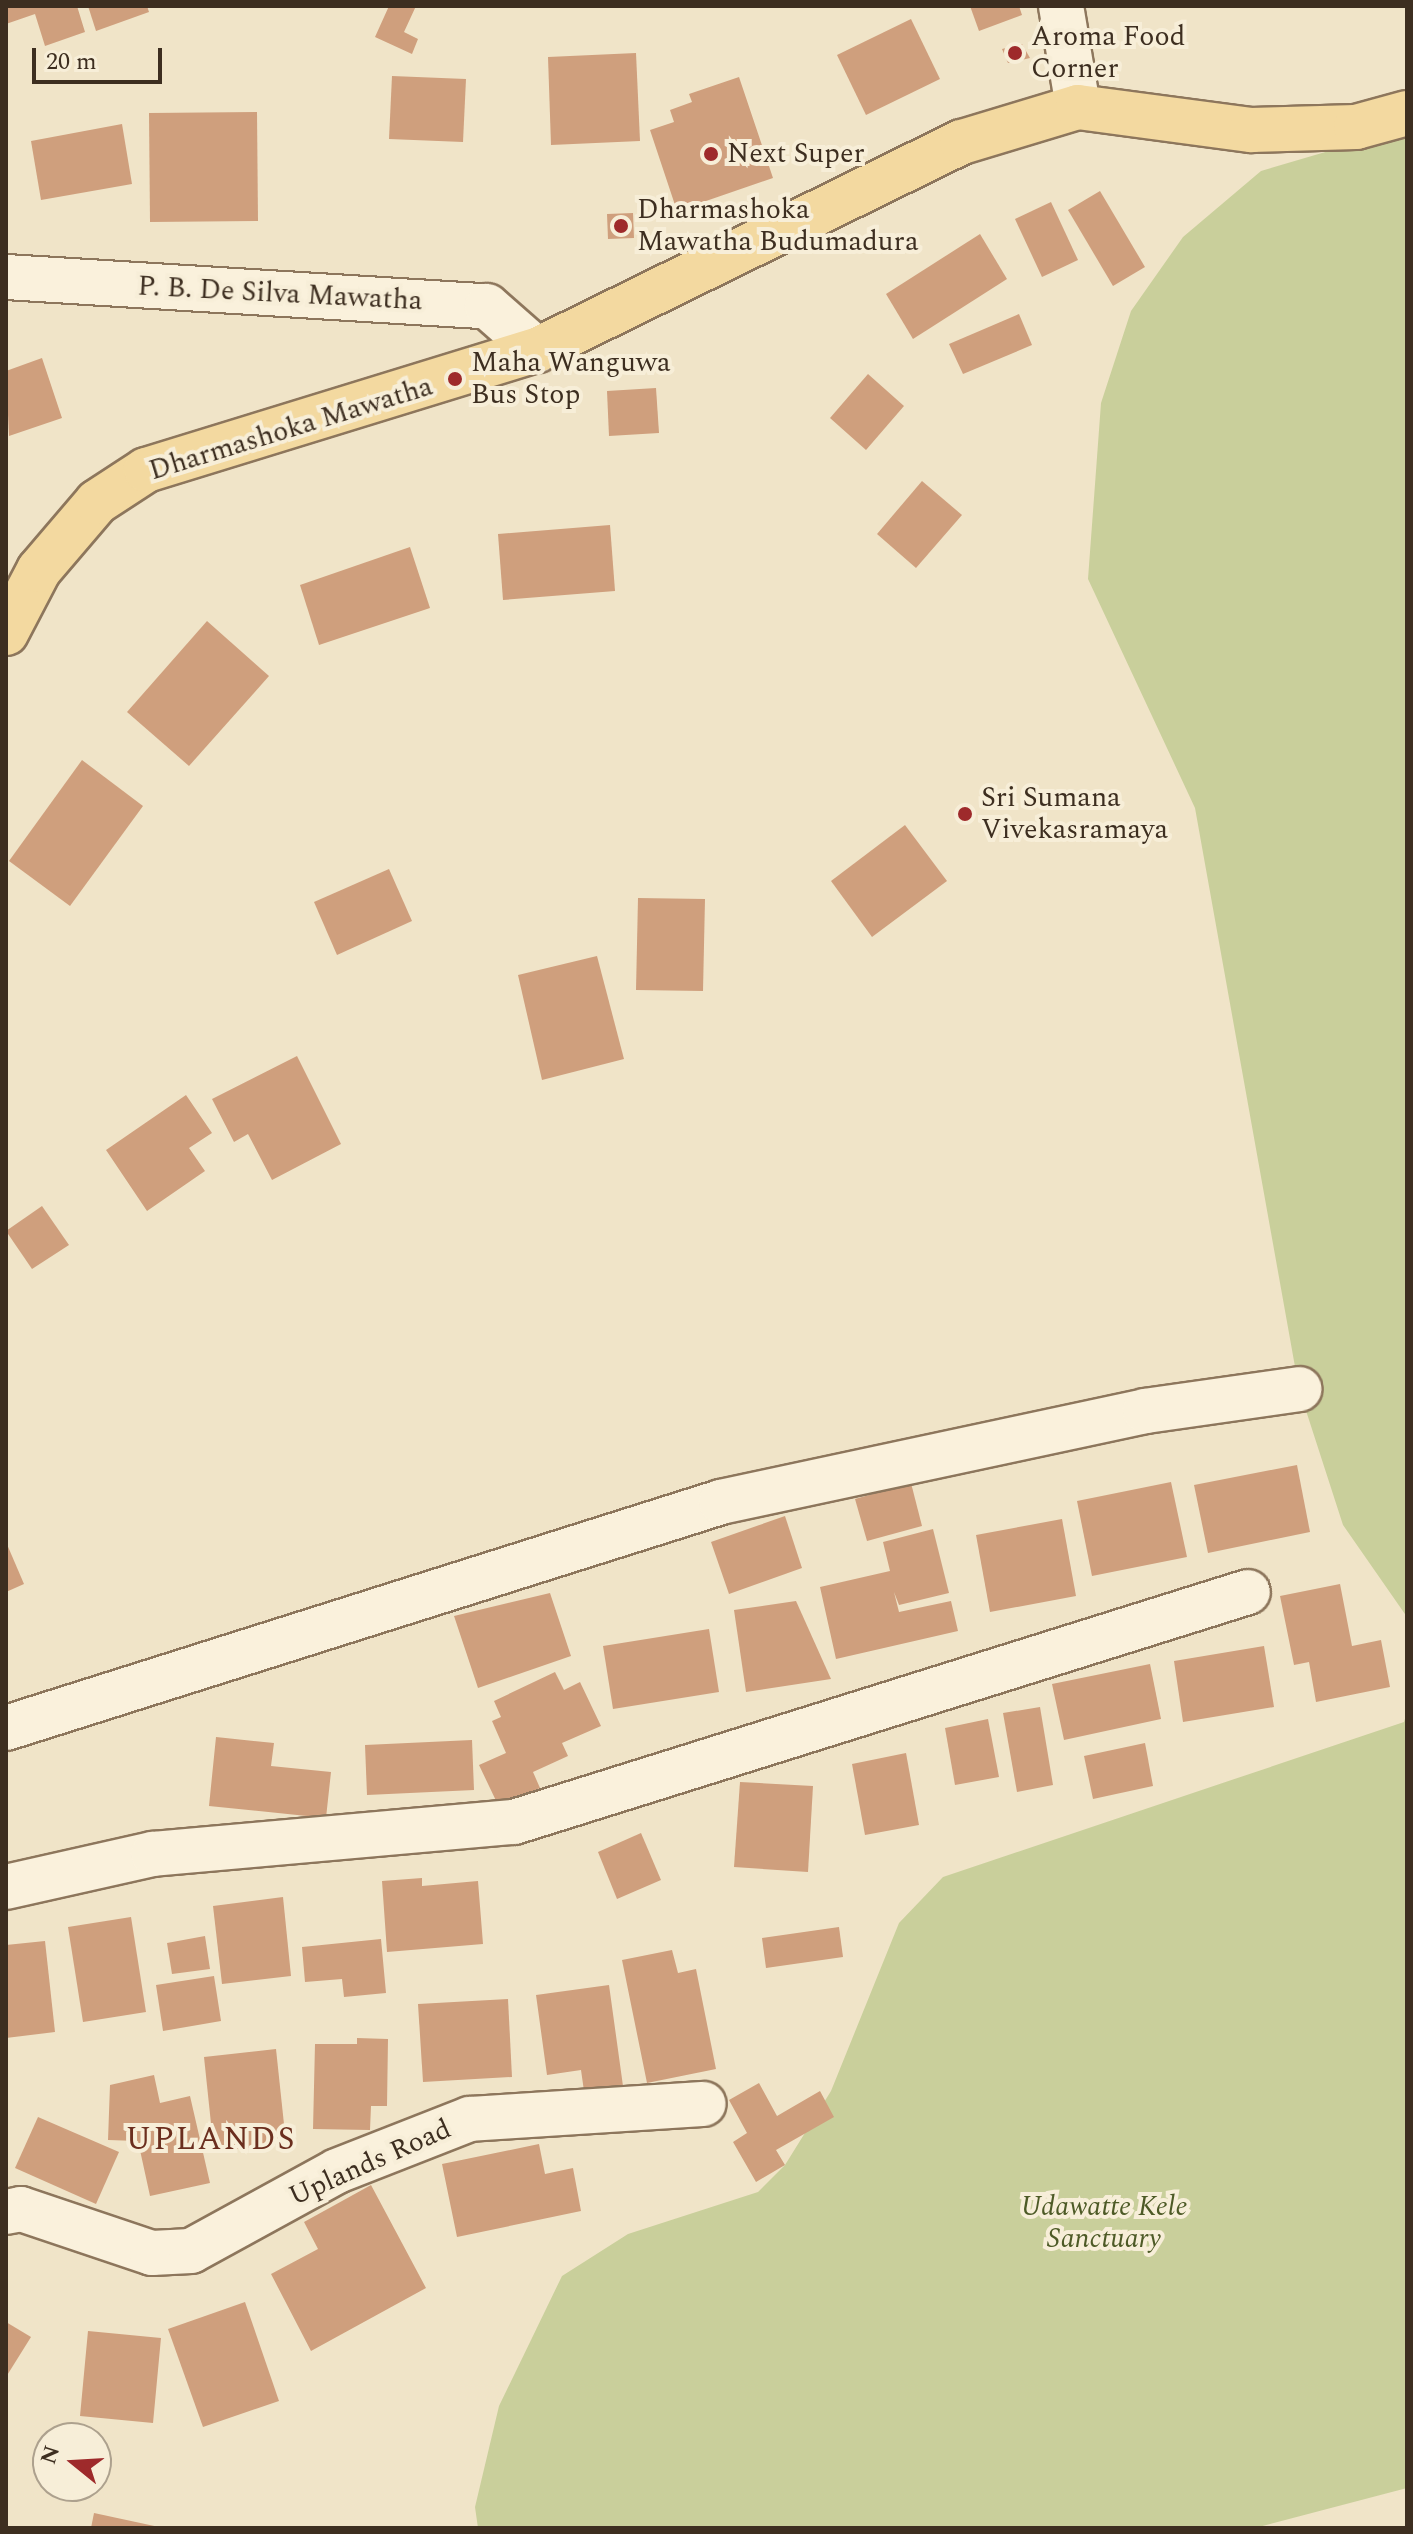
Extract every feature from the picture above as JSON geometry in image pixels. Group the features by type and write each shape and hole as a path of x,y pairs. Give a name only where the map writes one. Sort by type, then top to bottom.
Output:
{"main road":[{"name":"Dharmashoka Mawatha","path":"6,633 39,570 97,502 146,470 537,350 962,142 1078,107 1251,130 1356,127 1407,113"}],"street":[{"path":"1061,6 1078,107"},
{"name":"P. B. De Silva Mawatha","path":"6,277 487,306 537,350"},
{"path":"6,1728 721,1502 1145,1411 1299,1389"},
{"path":"6,1887 153,1854 514,1822 1248,1592"},
{"name":"Uplands Road","path":"6,2212 21,2209 152,2253 191,2251 337,2171 470,2119 704,2104"}],"green space":[{"path":"1407,128 1407,1617 1343,1525 1299,1389 1195,808 1088,579 1101,403 1131,311 1183,237 1261,171"},
{"name":"Udawatte Kele Sanctuary","path":"1407,1712 1407,2488 1255,2528 478,2528 475,2507 499,2406 562,2276 628,2234 758,2192 785,2165 831,2091 899,1923 943,1877 1404,1722"}],"building":[{"path":"6,6 77,6 85,32 45,46 35,14 6,24"},
{"path":"88,6 147,6 149,12 96,31"},
{"path":"389,6 416,6 404,32 418,39 412,54 375,37"},
{"path":"970,6 1019,6 1022,15 979,31"},
{"path":"911,19 940,79 866,115 837,55"},
{"name":"Aroma Food Corner","path":"1022,44 1030,58 1008,63 1002,49"},
{"path":"636,53 640,141 551,145 548,57"},
{"path":"392,76 466,79 463,142 389,139"},
{"name":"Next Super","path":"739,77 773,178 677,211 650,130 674,122 670,110 692,102 689,94"},
{"path":"257,112 258,221 150,222 149,113"},
{"path":"122,124 132,184 41,200 31,141"},
{"path":"1100,191 1145,267 1113,286 1068,210"},
{"path":"1051,202 1078,260 1042,277 1015,219"},
{"name":"Dharmashoka Mawatha Budumadura","path":"633,213 634,238 608,239 607,214"},
{"path":"980,234 1007,279 913,339 886,294"},
{"path":"1019,314 1032,345 963,374 949,344"},
{"path":"42,358 62,418 9,436 6,371"},
{"path":"868,374 904,406 866,450 830,418"},
{"path":"656,388 659,433 609,436 607,391"},
{"path":"922,481 962,515 916,568 877,534"},
{"path":"610,525 615,591 503,600 498,534"},
{"path":"410,547 430,608 319,645 300,585"},
{"path":"207,621 269,676 189,766 127,712"},
{"path":"82,760 143,806 70,906 9,861"},
{"path":"905,825 947,881 872,937 831,881"},
{"path":"389,869 412,921 337,955 314,902"},
{"path":"638,898 705,899 703,991 636,990"},
{"path":"597,956 624,1059 542,1080 518,975"},
{"path":"297,1056 341,1144 272,1180 248,1134 234,1142 212,1099"},
{"path":"186,1095 212,1133 189,1148 205,1171 147,1211 106,1150"},
{"path":"42,1206 69,1245 32,1269 6,1231"},
{"path":"1297,1465 1310,1532 1208,1553 1194,1485"},
{"path":"1171,1482 1187,1557 1092,1576 1077,1501"},
{"path":"911,1483 922,1526 867,1541 855,1499"},
{"path":"785,1516 802,1568 729,1594 711,1542"},
{"path":"1062,1519 1076,1596 990,1612 976,1535"},
{"path":"933,1529 949,1593 899,1605 894,1592 899,1612 951,1601 958,1631 836,1659 820,1587 890,1571 883,1542"},
{"path":"6,1542 24,1584 6,1592"},
{"path":"1340,1584 1352,1646 1381,1640 1390,1687 1316,1702 1309,1662 1294,1665 1280,1596"},
{"path":"550,1593 571,1656 478,1688 454,1616"},
{"path":"796,1601 831,1679 746,1692 734,1610"},
{"path":"709,1629 719,1692 613,1709 603,1646"},
{"path":"1264,1646 1274,1707 1183,1722 1174,1661"},
{"path":"1150,1664 1161,1719 1064,1740 1052,1684"},
{"path":"555,1672 564,1690 580,1682 601,1726 562,1743 568,1756 533,1772 540,1788 499,1807 479,1765 506,1753 492,1721 501,1717 494,1701"},
{"path":"1040,1707 1053,1785 1017,1792 1003,1713"},
{"path":"988,1719 999,1777 955,1785 945,1728"},
{"path":"216,1737 274,1743 271,1766 331,1772 326,1818 209,1806"},
{"path":"472,1740 474,1790 367,1795 365,1745"},
{"path":"1145,1743 1153,1786 1093,1799 1084,1756"},
{"path":"906,1753 919,1825 865,1835 852,1764"},
{"path":"740,1782 813,1786 808,1872 734,1867"},
{"path":"641,1833 661,1880 617,1899 598,1852"},
{"path":"422,1878 422,1886 478,1881 483,1944 387,1952 382,1881"},
{"path":"283,1897 291,1976 222,1984 213,1906"},
{"path":"131,1917 146,2012 83,2022 68,1927"},
{"path":"839,1927 843,1957 766,1968 762,1938"},
{"path":"205,1936 210,1969 172,1974 167,1943"},
{"path":"381,1939 386,1993 344,1997 342,1979 305,1982 302,1947"},
{"path":"45,1941 55,2032 6,2038 6,1945"},
{"path":"672,1950 678,1973 696,1969 716,2069 647,2083 622,1960"},
{"path":"214,1976 221,2021 163,2031 156,1985"},
{"path":"609,1985 623,2086 584,2091 581,2070 547,2075 536,1995"},
{"path":"508,1999 512,2077 423,2082 418,2004"},
{"path":"357,2038 388,2039 387,2106 371,2106 370,2130 313,2129 315,2044 357,2044"},
{"path":"276,2049 286,2143 214,2152 204,2057"},
{"path":"154,2075 160,2103 190,2096 210,2183 150,2196 138,2141 108,2140 110,2085"},
{"path":"759,2083 777,2116 820,2091 834,2117 776,2150 785,2165 756,2182 733,2142 747,2133 729,2100"},
{"path":"38,2117 119,2152 96,2204 15,2168"},
{"path":"539,2144 545,2174 573,2168 581,2211 457,2237 442,2164"},
{"path":"371,2185 426,2288 311,2351 271,2274 318,2249 304,2222"},
{"path":"245,2302 279,2401 203,2427 168,2329"},
{"path":"6,2322 31,2337 6,2377"},
{"path":"88,2331 161,2338 153,2423 80,2416"},
{"path":"94,2513 159,2527 159,2528 91,2528"}],"place":[{"name":"Aroma Food Corner","path":"1015,53"},
{"name":"Next Super","path":"711,154"},
{"name":"Dharmashoka Mawatha Budumadura","path":"621,226"},
{"name":"Maha Wanguwa Bus Stop","path":"455,379"},
{"name":"Sri Sumana Vivekasramaya","path":"965,814"}],"district":[{"name":"UPLANDS","path":"211,2140"}]}
